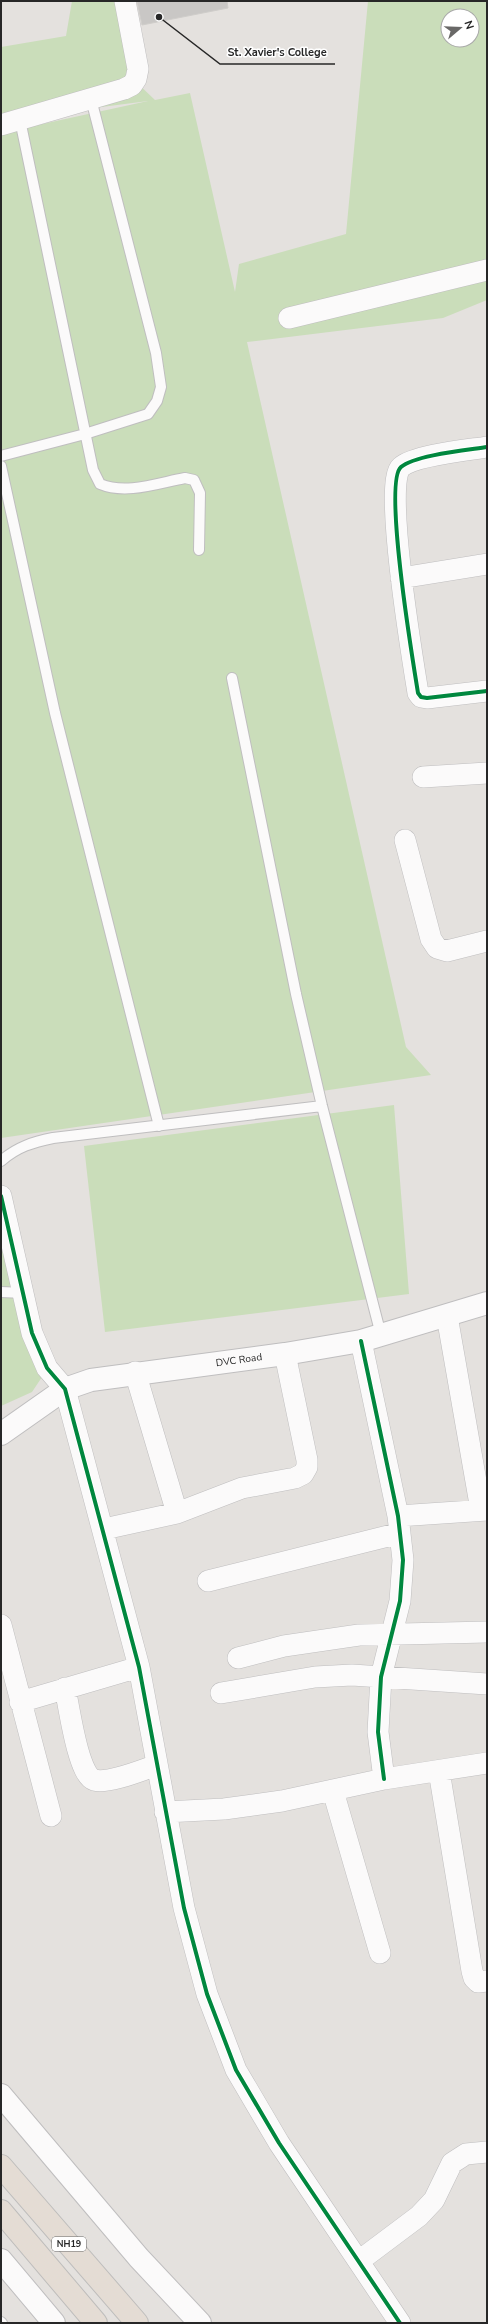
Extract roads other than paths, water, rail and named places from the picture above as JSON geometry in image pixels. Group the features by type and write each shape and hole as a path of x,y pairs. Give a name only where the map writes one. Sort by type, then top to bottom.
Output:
{"highway":[{"name":"NH19","path":"1,2166 137,2323"},
{"name":"NH19","path":"1,2211 96,2323"}],"main road":[{"name":"DVC Road","path":"1,1434 65,1389 91,1380 135,1372 285,1354 371,1338 487,1304"},
{"path":"1,2095 139,2258 200,2323"},
{"path":"1,2260 54,2323"}],"street":[{"path":"10,122 124,89 132,85 136,78 138,69 125,1"},
{"path":"289,318 487,270"},
{"path":"487,447 413,460 400,467 396,479 395,499 401,578 418,693 421,697 427,698 487,691"},
{"path":"401,578 487,564"},
{"path":"423,777 487,773"},
{"path":"405,840 431,939 437,948 448,951 487,941"},
{"path":"1,1196 32,1333 48,1368 65,1389 104,1529 139,1667 184,1908 207,1994 236,2070 279,2143 400,2323"},
{"path":"208,1581 399,1524 484,1510 446,1316"},
{"path":"371,1338 403,1560 400,1601 382,1677 378,1732 384,1779"},
{"path":"104,1529 177,1513 242,1488 294,1478 303,1474 307,1467 307,1460 285,1354"},
{"path":"135,1372 177,1513"},
{"path":"1,1625 51,1816"},
{"path":"238,1658 321,1639 392,1633 487,1632"},
{"path":"20,1702 139,1667"},
{"path":"221,1693 315,1677 352,1675 487,1684"},
{"path":"65,1688 80,1760 86,1774 94,1780 107,1780 157,1765"},
{"path":"165,1812 224,1809 333,1791 384,1779 487,1763"},
{"path":"439,1771 472,1970 474,1978 478,1982 487,1982"},
{"path":"333,1791 380,1953"},
{"path":"359,2261 419,2216 434,2200 452,2163 466,2154 487,2152"}],"lane":[{"path":"1,456 85,434 148,414 157,401 161,387 156,353 91,99"},
{"path":"10,122 93,470 100,484 112,489 126,489 185,478 194,480 200,493 199,550"},
{"path":"1,466 72,783 158,1126"},
{"path":"232,678 274,894 322,1106 371,1338"},
{"path":"1,1161 18,1148 53,1138 322,1106"},
{"path":"1,1292 24,1293"}],"place":[{"name":"St. Xavier's College","path":"159,17"}]}
